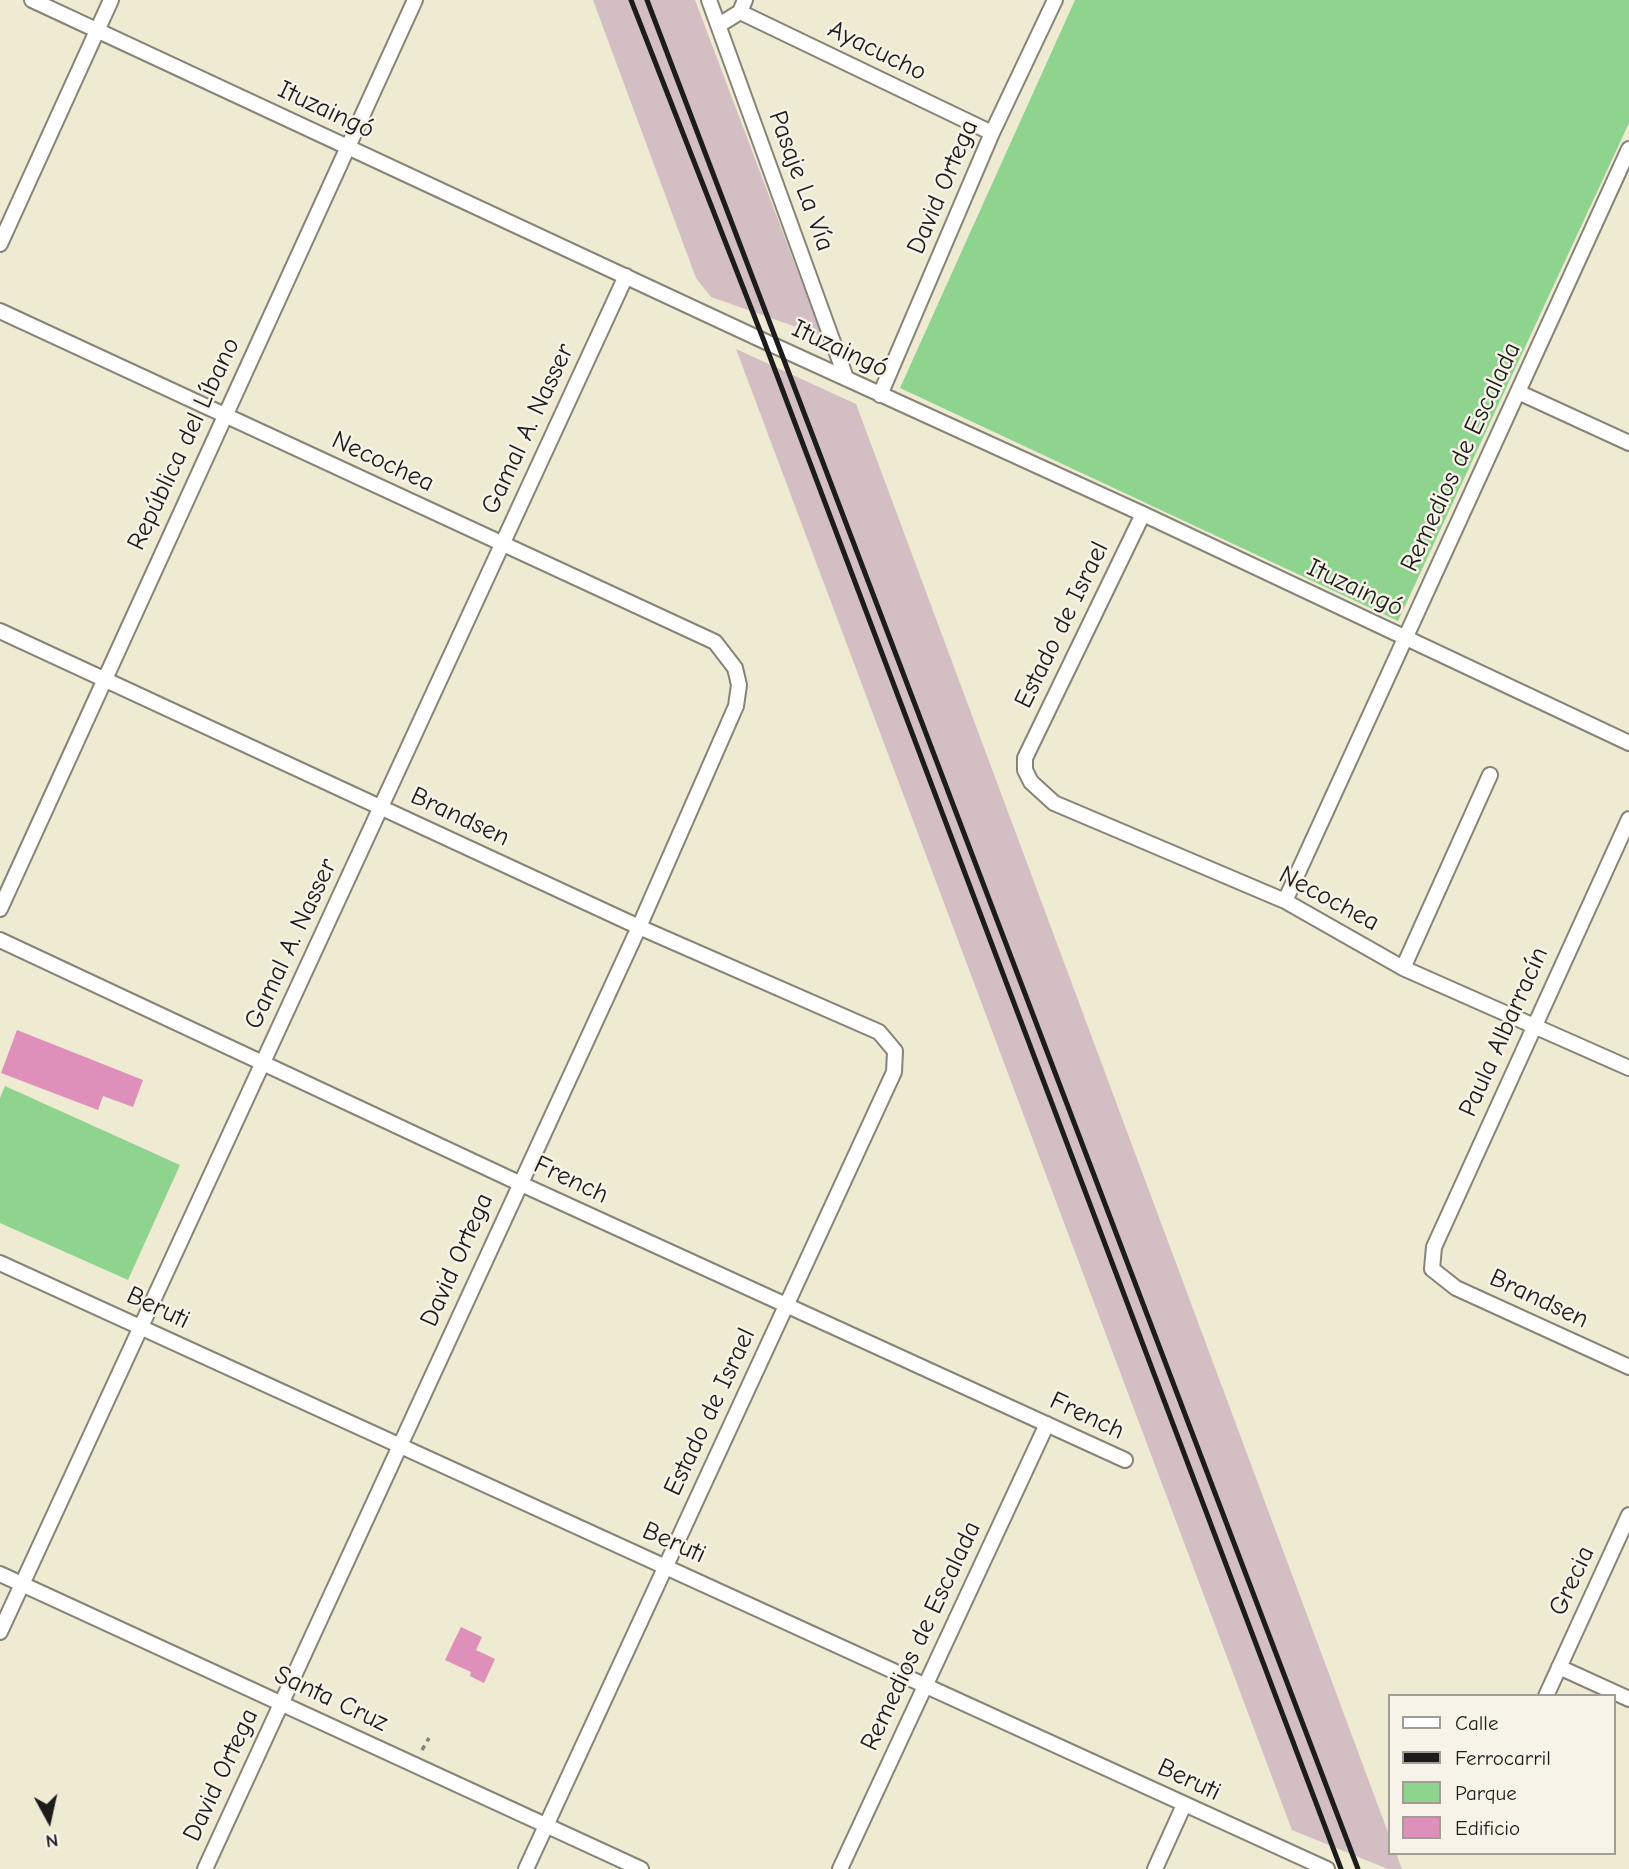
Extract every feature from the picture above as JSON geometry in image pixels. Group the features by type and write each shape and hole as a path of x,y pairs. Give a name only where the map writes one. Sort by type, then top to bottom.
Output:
{"street":[{"name":"Ituzaingó","path":"32,0 880,395 1143,514 1629,743"},
{"path":"0,244 111,0"},
{"name":"República del Líbano","path":"0,909 415,0"},
{"name":"Pasaje La Vía","path":"709,0 846,378"},
{"name":"David Ortega","path":"880,395 992,134 1055,0"},
{"path":"719,25 743,6"},
{"name":"Ayacucho","path":"743,6 992,134"},
{"name":"Remedios de Escalada","path":"1285,901 1629,149"},
{"name":"Gamal A. Nasser","path":"0,1632 626,276"},
{"name":"Necochea","path":"0,311 715,642 736,668"},
{"path":"1518,392 1629,443"},
{"name":"Estado de Israel","path":"1025,758 1143,514"},
{"name":"Brandsen","path":"0,631 639,927 879,1032 895,1051"},
{"name":"David Ortega","path":"205,1869 639,927 736,706 739,685 736,668"},
{"name":"Necochea","path":"1025,758 1025,770 1031,782 1054,803 1285,901 1403,968 1629,1068"},
{"path":"1403,968 1490,775"},
{"name":"Paula Albarracín","path":"1432,1269 1434,1247 1629,819"},
{"name":"French","path":"0,940 519,1183 1125,1460"},
{"name":"Estado de Israel","path":"526,1869 894,1072 895,1051"},
{"name":"Beruti","path":"0,1263 1327,1869"},
{"name":"Brandsen","path":"1432,1269 1456,1288 1629,1367"},
{"name":"Remedios de Escalada","path":"840,1869 1046,1424"},
{"name":"Grecia","path":"1547,1694 1629,1515"},
{"name":"Santa Cruz","path":"0,1574 641,1869"},
{"path":"1559,1667 1629,1699"},
{"path":"1155,1869 1184,1805"}],"shaded area":[{"path":"593,0 695,0 822,336 711,297 696,278"},
{"path":"736,349 856,404 1388,1832 1388,1855 1397,1855 1402,1869 1388,1869 1292,1830"}],"green space":[{"path":"1075,0 1629,0 1629,123 1398,621 900,388"},
{"path":"5,1086 180,1165 128,1280 0,1223 0,1098"}],"building":[{"path":"17,1030 143,1080 133,1107 103,1096 98,1110 1,1073"},
{"path":"461,1627 482,1637 476,1650 495,1659 484,1683 470,1676 471,1672 445,1660"}],"railway":[{"path":"631,0 764,341 1341,1869"},
{"path":"647,0 1358,1869"}]}
